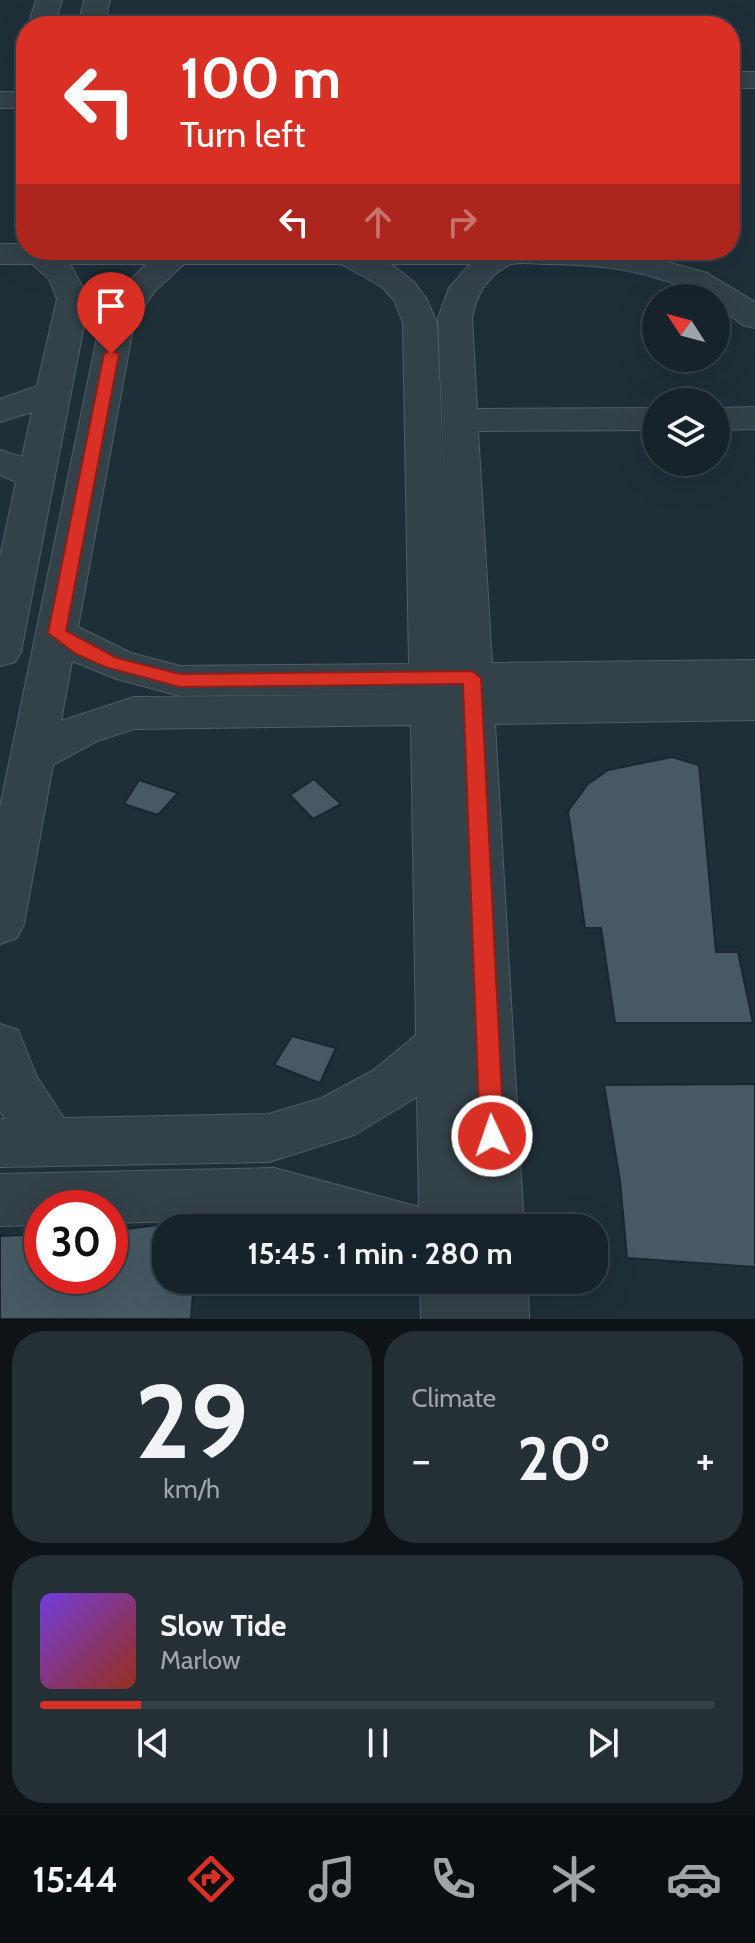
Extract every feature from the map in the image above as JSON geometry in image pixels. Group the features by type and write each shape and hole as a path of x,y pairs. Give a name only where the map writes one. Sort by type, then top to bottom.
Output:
{"street":[{"path":"0,652 73,299 69,282 51,260"},
{"path":"0,924 117,323 130,298 169,260"},
{"path":"358,260 391,276 416,306 420,323 495,1214"},
{"path":"447,1214 440,1046 460,420 455,318 458,300 475,275 497,260"},
{"path":"622,260 662,266 719,291 755,318"},
{"path":"715,260 746,273"},
{"path":"0,411 54,392"},
{"path":"730,419 755,418"},
{"path":"460,420 642,419"},
{"path":"0,461 36,477"},
{"path":"57,633 82,650 112,663 180,681 755,705"},
{"path":"33,756 63,736 98,722 134,713 755,675"},
{"path":"0,1046 14,1087 25,1142 269,1138 335,1118 393,1086 440,1046"},
{"path":"0,1200 274,1193 354,1214"},
{"path":"449,1294 450,1319"},
{"path":"499,1294 500,1319"}],"building":[{"path":"672,757 699,765 716,952 738,952 753,1023 615,1023 601,928 585,928 568,811 588,784 608,770"},
{"path":"314,779 341,804 313,819 290,795"},
{"path":"139,780 178,793 158,815 124,804"},
{"path":"292,1036 336,1048 320,1083 274,1065"},
{"path":"755,1084 755,1267 627,1258 620,1181 604,1085"},
{"path":"152,1226 152,1294 193,1294 191,1319 0,1319 0,1236 24,1235 24,1294 128,1294 128,1229"}],"route":[{"path":"111,354 57,633 82,650 112,663 180,681 472,678 492,1136"}]}
